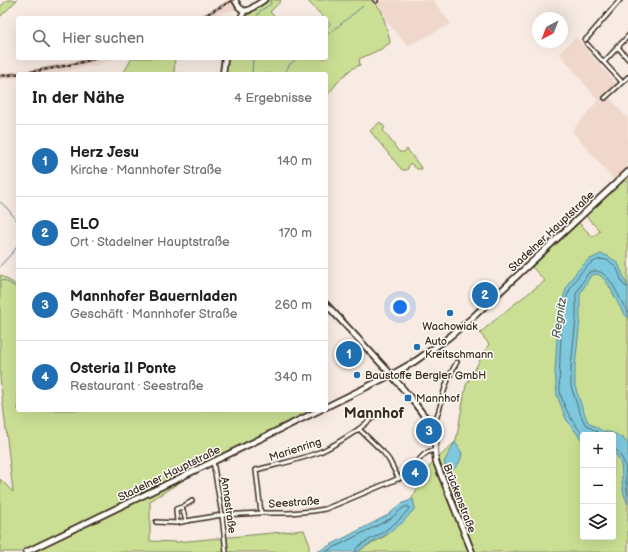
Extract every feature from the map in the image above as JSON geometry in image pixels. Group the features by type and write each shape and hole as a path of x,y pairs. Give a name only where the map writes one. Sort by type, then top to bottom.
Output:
{"main road":[{"path":"235,0 239,7 244,11"},
{"path":"244,11 249,10 264,0"},
{"path":"242,16 244,11"},
{"path":"223,72 225,60"},
{"name":"Stadelner Hauptstraße","path":"328,406 414,362 465,325 628,172"},
{"path":"328,306 391,374 422,414 433,425"},
{"name":"Stadelner Hauptstraße","path":"26,552 316,412"},
{"name":"Brückenstraße","path":"433,425 436,431 436,462 472,552"}],"street":[{"path":"585,40 620,0"},
{"path":"604,62 617,46 628,36"},
{"path":"588,44 622,82"},
{"path":"617,46 628,59"},
{"path":"605,98 628,77"},
{"path":"433,425 450,376 457,362"},
{"name":"Marienring","path":"261,513 256,470 305,457 322,450 344,439 375,416"},
{"path":"359,429 383,452 399,479"},
{"name":"Seestraße","path":"156,522 176,523 222,515 302,512 325,509 407,475 427,452 435,450"},
{"name":"Annastraße","path":"213,461 222,515 226,552"},
{"path":"176,523 176,509 192,501"},
{"path":"182,507 186,521"}],"shaded area":[{"path":"229,0 241,0 235,4 237,9 216,16 200,16"},
{"path":"372,0 433,0 451,24 408,46 383,18 381,10"},
{"path":"576,37 618,86 607,95 628,119 628,176 618,185 572,131 598,100 559,53 564,48 568,48 568,45"},
{"path":"74,60 111,60 95,65 60,72 16,72 16,78 0,80 0,73"}],"green space":[{"path":"7,0 17,0 0,17 0,7"},
{"path":"269,0 281,0 270,12 274,16 247,16"},
{"path":"307,0 372,0 381,10 390,43 381,49 359,59 360,65 345,74 328,94 328,72 223,72 225,60 328,60 328,26 330,24 328,22 328,16 322,16"},
{"path":"131,60 175,60 174,72 124,72"},
{"path":"380,122 385,128 383,130 399,152 404,152 407,149 422,169 417,169 410,163 407,170 402,170 370,131"},
{"path":"628,176 628,552 358,552 389,533 415,508 412,498 430,466 456,441 466,385 489,344 480,333 545,281 532,267 579,223 593,237 600,231 584,214"},
{"path":"0,275 16,285 16,412 315,412 214,461 150,501 150,541 177,542 304,530 309,543 309,552 0,552 0,479 13,492 0,377"}],"water":[{"path":"601,254 608,256 618,263 628,287 628,318 606,281 598,274 591,275 580,294 580,320 575,367 575,386 588,422 602,431 608,432 580,432 580,438 566,419 557,395 555,371 558,324 563,298 568,284 577,271 588,260"},
{"path":"616,435 624,439 628,444 628,504 624,495 621,468 616,455"},
{"path":"455,442 462,453 460,462 449,472 446,469 444,462"},
{"path":"413,499 415,508 402,523 358,552 317,552 388,515 401,504"}],"waterway":[{"path":"257,16 260,11 271,4 270,0"},
{"path":"328,34 363,6"},
{"path":"252,72 253,60"},
{"path":"285,72 290,64 295,60"},
{"path":"0,202 16,219"},
{"path":"0,266 16,248"},
{"path":"0,280 16,287"}],"railway":[{"path":"204,16 233,0"},
{"path":"31,72 90,60"},
{"path":"0,76 16,74"}],"place":[{"name":"ELO","path":"485,295"},
{"name":"Wachowiak","path":"450,313"},
{"name":"Auto Kreitschmann","path":"417,347"},
{"name":"Herz Jesu","path":"349,354"},
{"name":"Baustoffe Bergler GmbH","path":"357,375"},
{"name":"Mannhof","path":"408,398"},
{"name":"Mannhofer Bauernladen","path":"429,431"},
{"name":"Osteria Il Ponte","path":"415,473"}],"district":[{"name":"Mannhof","path":"374,413"}],"water label":[{"name":"Regnitz","path":"559,318"}]}
